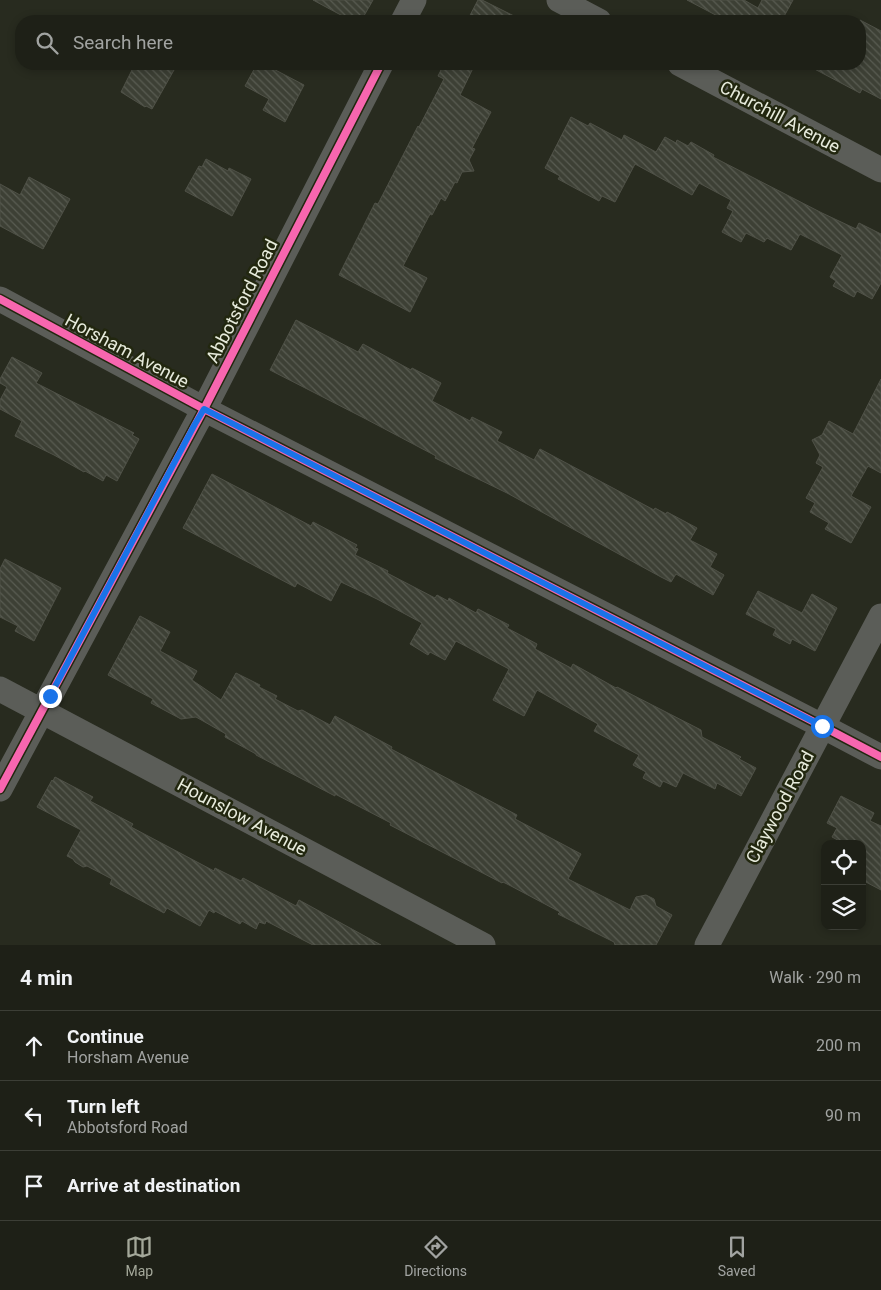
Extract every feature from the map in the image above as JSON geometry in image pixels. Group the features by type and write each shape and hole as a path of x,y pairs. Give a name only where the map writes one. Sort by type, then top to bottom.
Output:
{"street":[{"path":"406,15 414,0"},
{"path":"559,0 588,15"},
{"name":"Abbotsford Road","path":"0,789 204,409 378,70"},
{"name":"Churchill Avenue","path":"691,70 881,170"},
{"name":"Horsham Avenue","path":"0,299 204,409 881,757"},
{"name":"Claywood Road","path":"707,945 881,616"},
{"name":"Hounslow Avenue","path":"0,689 483,945"}],"building":[{"path":"313,0 373,0 364,15 341,15"},
{"path":"478,0 482,0 512,15 470,15"},
{"path":"687,0 744,0 758,8 762,0 793,0 785,15 716,15"},
{"path":"866,23 881,31 881,99 862,89 860,93 816,70 866,70"},
{"path":"132,70 174,70 152,109 145,107 121,92"},
{"path":"254,70 275,70 304,85 285,122 263,110 269,99 245,86"},
{"path":"441,70 472,70 460,95 491,112 472,148 475,149 469,160 474,171 462,172 445,201 441,198 432,215 430,214 403,266 427,278 410,312 339,275 375,203 378,204 444,79 438,76"},
{"path":"571,117 588,126 590,123 622,140 624,135 656,152 665,137 676,143 677,140 688,146 691,142 714,155 713,157 822,213 856,229 859,223 881,234 881,283 872,299 857,291 854,297 833,286 836,281 830,277 842,255 800,234 791,250 767,238 764,242 746,233 741,242 722,232 733,211 727,208 731,200 699,183 692,195 635,164 615,202 602,196 599,201 558,179 560,176 545,168"},
{"path":"206,159 228,171 229,168 251,179 232,216 185,191 199,166 202,167"},
{"path":"29,177 70,199 43,249 0,226 0,184 20,195"},
{"path":"296,320 358,352 363,344 411,370 412,368 441,383 432,401 470,421 472,417 502,432 497,441 534,460 540,449 654,510 655,508 666,514 667,512 697,528 690,540 717,554 710,567 724,575 713,595 676,574 671,582 661,577 507,493 435,458 436,456 270,370"},
{"path":"12,357 42,373 36,383 134,433 132,435 139,439 117,481 106,475 103,481 15,436 22,421 0,409 0,400 7,387 0,383 0,379"},
{"path":"881,379 881,473 868,466 851,496 871,507 851,543 825,529 829,523 810,512 815,503 806,498 823,467 816,463 820,455 812,440 822,435 829,421 853,434"},
{"path":"212,474 311,526 313,522 357,545 355,548 358,549 355,555 388,571 387,573 435,598 437,595 448,601 449,598 476,613 478,609 509,625 507,628 537,644 535,649 571,668 573,664 616,688 701,730 702,737 741,757 739,759 756,768 741,796 717,783 715,789 683,773 676,787 663,781 660,787 643,778 646,772 633,765 639,755 594,731 598,724 537,690 524,716 493,700 509,669 456,641 445,660 430,652 428,655 410,644 422,623 377,599 341,582 331,601 297,583 295,587 183,528"},
{"path":"5,559 61,588 34,641 15,631 18,626 0,617 0,569"},
{"path":"758,591 802,613 812,594 837,608 815,651 792,639 790,644 773,635 776,629 746,614"},
{"path":"140,616 170,632 160,651 197,671 192,680 221,700 236,673 277,696 275,699 298,711 302,710 330,725 335,716 392,747 391,749 517,815 515,819 581,854 568,879 630,910 636,897 646,895 654,899 656,906 672,915 656,945 615,945 614,942 558,914 560,912 511,886 256,755 225,737 226,734 196,717 181,719 151,703 153,699 108,675"},
{"path":"55,777 93,797 90,801 133,824 131,827 214,871 215,868 241,881 243,878 296,906 299,900 381,945 313,945 266,921 265,924 259,922 256,929 242,921 240,924 215,911 214,913 209,910 200,926 167,908 164,913 110,884 112,879 87,866 83,867 67,856 81,830 37,807"},
{"path":"841,796 874,813 870,821 881,826 881,890 866,882 866,840 838,840 832,837 837,828 827,823"}],"cycle path":[{"path":"0,789 204,409 378,70"},
{"path":"0,299 204,409 881,757"}],"route":[{"path":"50,696 204,409 822,726"}]}
